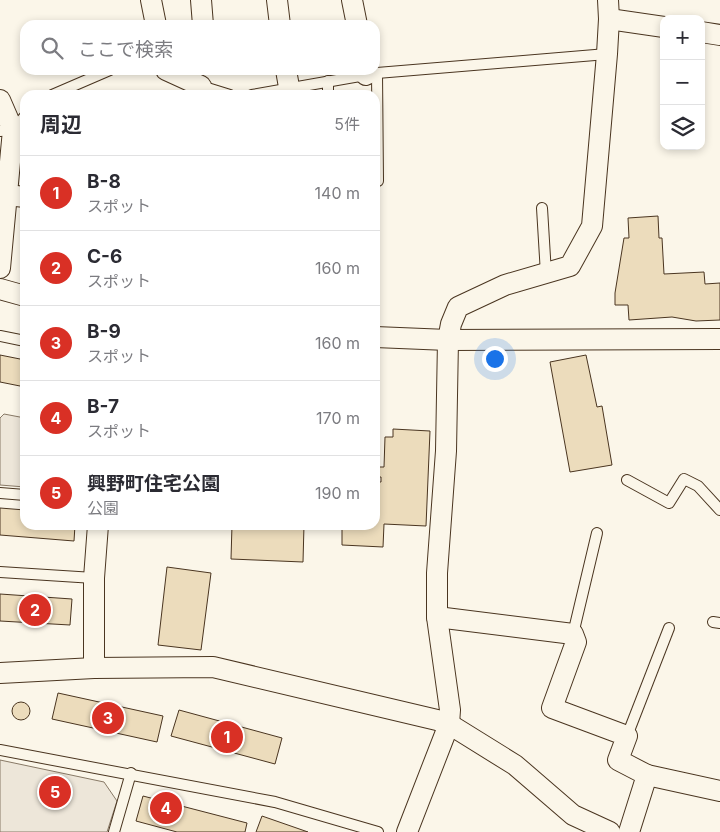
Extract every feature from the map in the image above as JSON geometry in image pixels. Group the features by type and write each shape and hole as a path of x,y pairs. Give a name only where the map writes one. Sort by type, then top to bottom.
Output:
{"street":[{"path":"151,0 155,20"},
{"path":"201,0 203,20"},
{"path":"277,0 279,20"},
{"path":"352,0 356,20"},
{"path":"407,832 449,724 450,710 437,617 437,573 446,451 448,340 451,324 458,307 505,285 570,266 592,226 607,54 608,10 660,26"},
{"path":"705,33 720,35"},
{"path":"178,75 201,84"},
{"path":"0,100 13,126 16,196 0,268"},
{"path":"0,289 20,295"},
{"path":"380,336 448,340 720,339"},
{"path":"94,668 94,578 98,530"},
{"path":"437,617 573,634 576,642 552,708 627,736 618,760 647,775 720,791"},
{"path":"0,673 94,668 213,667 449,724 515,765 573,815 610,832"},
{"path":"629,832 647,775"}],"lane":[{"path":"380,72 607,54"},
{"path":"64,90 98,75"},
{"path":"263,90 287,79 328,81 359,75"},
{"path":"369,75 370,90"},
{"path":"328,81 328,90"},
{"path":"201,84 217,90"},
{"path":"542,208 546,274"},
{"path":"0,336 20,340"},
{"path":"627,480 669,503 684,479 698,486 720,510"},
{"path":"0,493 20,495"},
{"path":"573,634 597,533"},
{"path":"0,572 94,578"},
{"path":"627,736 669,628"},
{"path":"0,750 131,773 275,802 378,832"},
{"path":"114,832 131,773"}],"shaded area":[{"path":"4,414 20,417 20,487 0,485 0,418"},
{"path":"0,760 104,782 117,801 107,832 0,832"}],"building":[{"path":"658,216 659,238 662,238 664,274 704,272 705,284 720,283 720,320 696,321 672,317 629,320 628,305 615,305 615,293 624,238 629,238 628,218"},
{"path":"0,355 20,359 20,386 0,382"},
{"path":"586,355 597,407 602,406 612,465 570,472 550,362"},
{"path":"393,429 430,431 426,526 384,524 383,547 342,545 342,530 380,530 380,467 384,467 385,437 393,437"},
{"path":"0,508 20,510 20,530 75,530 74,541 0,535"},
{"path":"232,530 304,530 303,562 231,559"},
{"path":"167,567 211,573 201,650 158,645"},
{"path":"0,594 72,599 70,625 0,621"},
{"path":"58,693 163,716 157,742 52,719"},
{"path":"21,702 27,705 30,711 27,717 21,720 15,717 12,711 15,705"},
{"path":"179,710 282,738 275,764 171,736"},
{"path":"143,796 247,823 245,832 177,832 136,821"},
{"path":"262,816 308,832 256,832"}],"place":[{"name":"C-6","path":"35,610"},
{"name":"B-9","path":"108,718"},
{"name":"B-8","path":"227,737"},
{"name":"興野町住宅公園","path":"55,792"},
{"name":"B-7","path":"166,808"}]}
